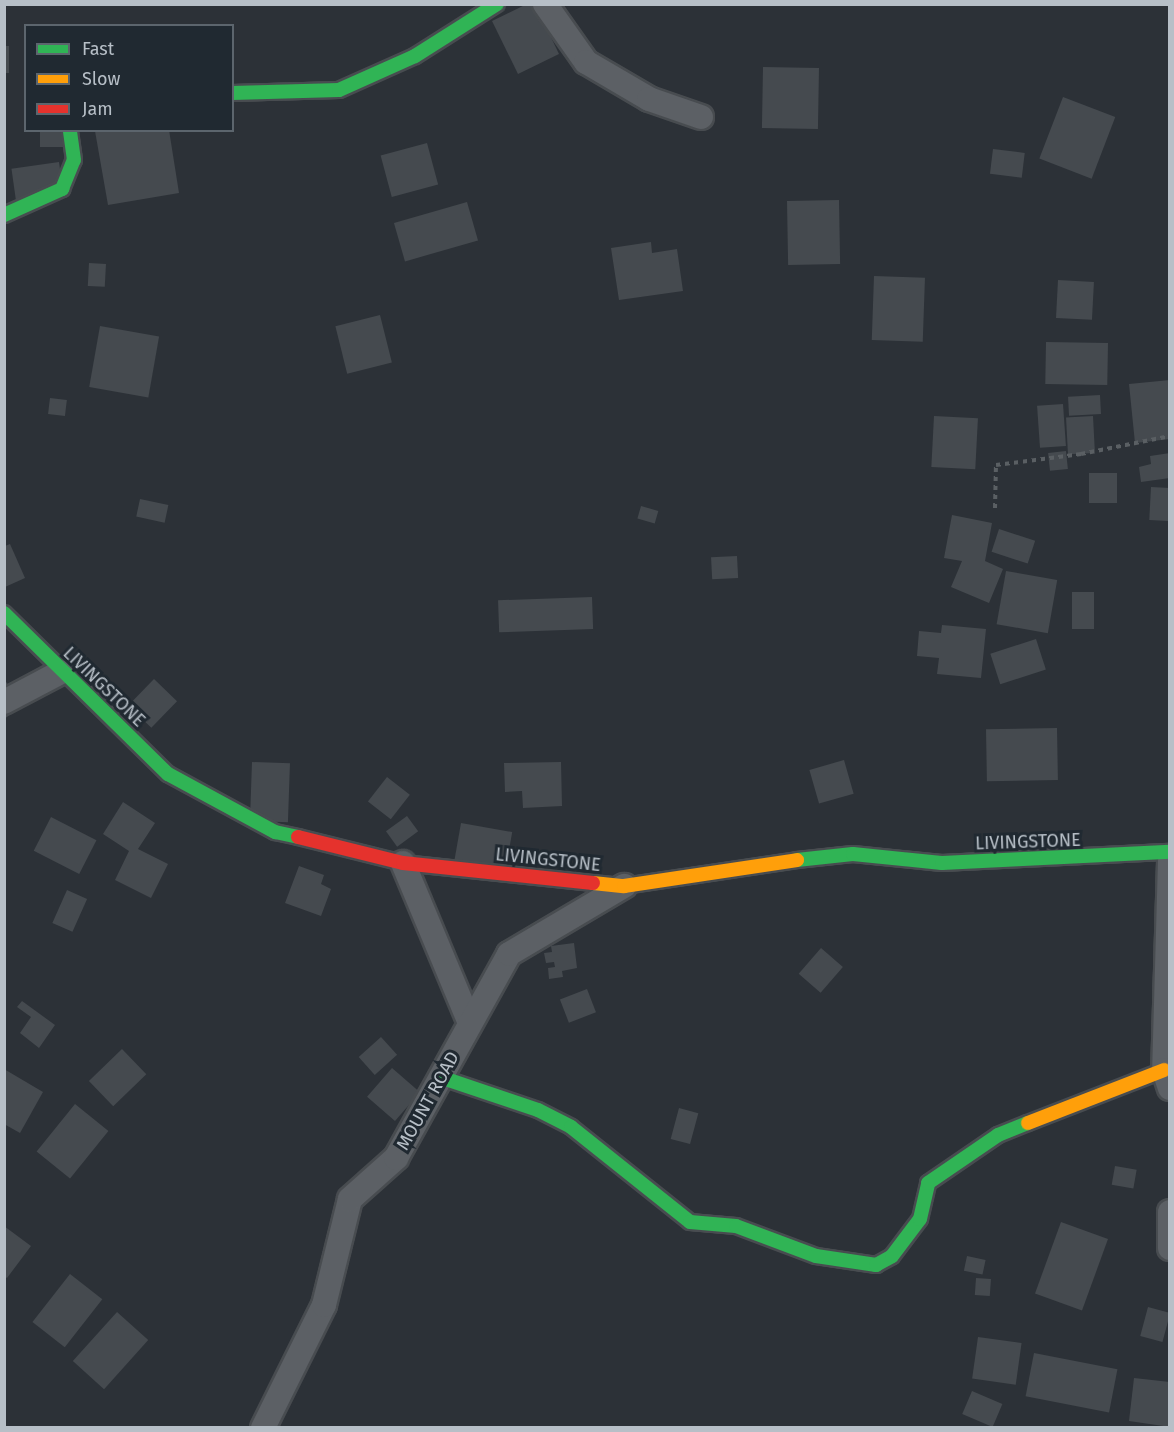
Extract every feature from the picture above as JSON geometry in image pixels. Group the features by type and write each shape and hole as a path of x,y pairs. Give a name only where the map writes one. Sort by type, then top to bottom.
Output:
{"street":[{"path":"234,93 339,90 415,56 496,4"},
{"path":"552,7 586,62 649,99 701,117"},
{"path":"4,215 62,189 74,160 70,132"},
{"name":"LIVINGSTONE","path":"4,613 61,672 168,774 275,832 403,863 624,886 730,868 853,854 942,863 1170,852"},
{"path":"4,702 61,672"},
{"path":"440,1077 538,1110 571,1127 690,1222 736,1226 816,1256 876,1265 892,1256 920,1219 928,1183 998,1135 1046,1114 1167,1079 1170,861"},
{"path":"403,863 470,1023"},
{"name":"MOUNT ROAD","path":"263,1428 324,1305 350,1199 396,1158 508,954 624,886"},
{"path":"1170,1212 1170,1248"}],"path":[{"path":"995,508 996,465 1081,454 1170,436"}],"building":[{"path":"527,4 535,4 559,54 518,74 492,21"},
{"path":"4,46 9,46 9,73 4,73"},
{"path":"763,67 819,68 818,129 762,128"},
{"path":"1063,97 1115,117 1092,179 1039,159"},
{"path":"40,132 64,132 64,147 40,147"},
{"path":"95,132 169,132 179,193 108,205"},
{"path":"427,143 438,185 392,197 381,155"},
{"path":"993,149 1025,153 1022,178 990,174"},
{"path":"59,162 64,196 16,202 11,169"},
{"path":"839,200 840,264 788,265 787,201"},
{"path":"467,202 478,240 405,261 394,223"},
{"path":"651,242 652,253 677,249 683,291 619,300 611,248"},
{"path":"89,263 106,264 105,287 88,286"},
{"path":"874,276 925,278 923,342 872,340"},
{"path":"1058,280 1094,282 1092,320 1056,318"},
{"path":"380,315 392,363 347,374 335,326"},
{"path":"100,326 159,336 148,397 89,387"},
{"path":"1046,342 1108,343 1107,385 1045,384"},
{"path":"1170,380 1170,439 1135,443 1129,384"},
{"path":"1100,395 1101,414 1069,416 1068,397"},
{"path":"50,398 67,400 65,416 48,414"},
{"path":"1063,404 1066,446 1040,448 1037,406"},
{"path":"934,416 978,418 975,469 931,467"},
{"path":"1093,416 1095,453 1068,454 1066,417"},
{"path":"1066,451 1068,469 1050,471 1048,453"},
{"path":"1170,453 1170,478 1141,482 1139,467 1151,464 1150,456"},
{"path":"1089,473 1117,473 1117,503 1089,503"},
{"path":"1151,487 1170,488 1168,521 1149,520"},
{"path":"140,499 168,505 165,523 136,517"},
{"path":"641,506 658,511 655,523 637,518"},
{"path":"952,515 992,523 985,561 1003,569 989,603 951,587 962,561 944,558"},
{"path":"999,529 1035,541 1028,564 992,552"},
{"path":"10,544 25,578 5,587 5,546"},
{"path":"737,556 738,578 712,579 711,557"},
{"path":"1006,571 1057,580 1048,633 997,624"},
{"path":"1072,592 1094,592 1094,629 1072,629"},
{"path":"592,597 593,629 499,632 498,600"},
{"path":"942,625 986,629 981,678 937,674 939,658 917,656 919,631 941,633"},
{"path":"1036,639 1046,669 1000,684 990,654"},
{"path":"4,679 23,706 4,719"},
{"path":"154,679 177,701 151,728 128,706"},
{"path":"1057,728 1058,780 987,781 986,729"},
{"path":"844,760 854,794 819,804 809,770"},
{"path":"252,762 290,763 288,822 250,821"},
{"path":"561,762 562,806 523,808 522,791 505,792 504,763"},
{"path":"387,777 410,795 391,819 368,801"},
{"path":"123,802 155,823 138,849 168,864 151,898 115,880 129,851 103,834"},
{"path":"407,816 418,831 397,847 386,831"},
{"path":"51,817 96,840 79,874 34,851"},
{"path":"461,823 512,832 504,879 453,870"},
{"path":"299,866 324,875 321,884 331,889 321,916 285,903"},
{"path":"67,890 87,899 72,932 52,923"},
{"path":"574,943 577,968 562,971 563,977 549,979 548,968 555,967 554,962 546,963 544,953 552,952 551,946"},
{"path":"821,948 843,967 821,993 799,974"},
{"path":"587,989 596,1012 569,1023 560,999"},
{"path":"22,1001 55,1025 39,1048 20,1033 31,1017 17,1007"},
{"path":"381,1037 397,1055 375,1075 359,1057"},
{"path":"122,1049 146,1074 113,1106 89,1081"},
{"path":"392,1068 420,1092 395,1121 367,1097"},
{"path":"4,1069 43,1092 20,1133 4,1124"},
{"path":"75,1104 108,1131 70,1178 37,1151"},
{"path":"679,1108 698,1113 690,1144 671,1139"},
{"path":"1115,1166 1137,1170 1133,1189 1112,1185"},
{"path":"1061,1222 1108,1239 1082,1311 1035,1293"},
{"path":"4,1226 31,1246 7,1278 4,1276"},
{"path":"967,1256 986,1260 982,1275 964,1271"},
{"path":"70,1274 102,1299 65,1347 32,1322"},
{"path":"976,1278 991,1279 990,1296 975,1295"},
{"path":"1148,1307 1170,1313 1162,1342 1140,1336"},
{"path":"117,1312 148,1340 104,1389 73,1361"},
{"path":"978,1337 1022,1343 1016,1385 972,1379"},
{"path":"1034,1353 1117,1369 1109,1412 1026,1396"},
{"path":"1134,1378 1170,1382 1170,1427 1129,1421"},
{"path":"972,1391 1002,1404 993,1427 962,1414"}],"traffic: fast":[{"path":"234,93 339,90 415,56 497,4"},
{"path":"4,215 62,189 74,160 70,132"},
{"path":"4,613 168,774 275,832 298,837"},
{"path":"797,860 853,854 942,863 1170,852"},
{"path":"440,1077 538,1110 571,1127 690,1222 736,1226 816,1256 876,1265 892,1256 920,1219 928,1183 998,1135 1028,1123"}],"traffic: slow":[{"path":"593,883 624,886 797,860"},
{"path":"1028,1123 1164,1070"}],"traffic: jam":[{"path":"298,837 403,863 593,883"}]}
